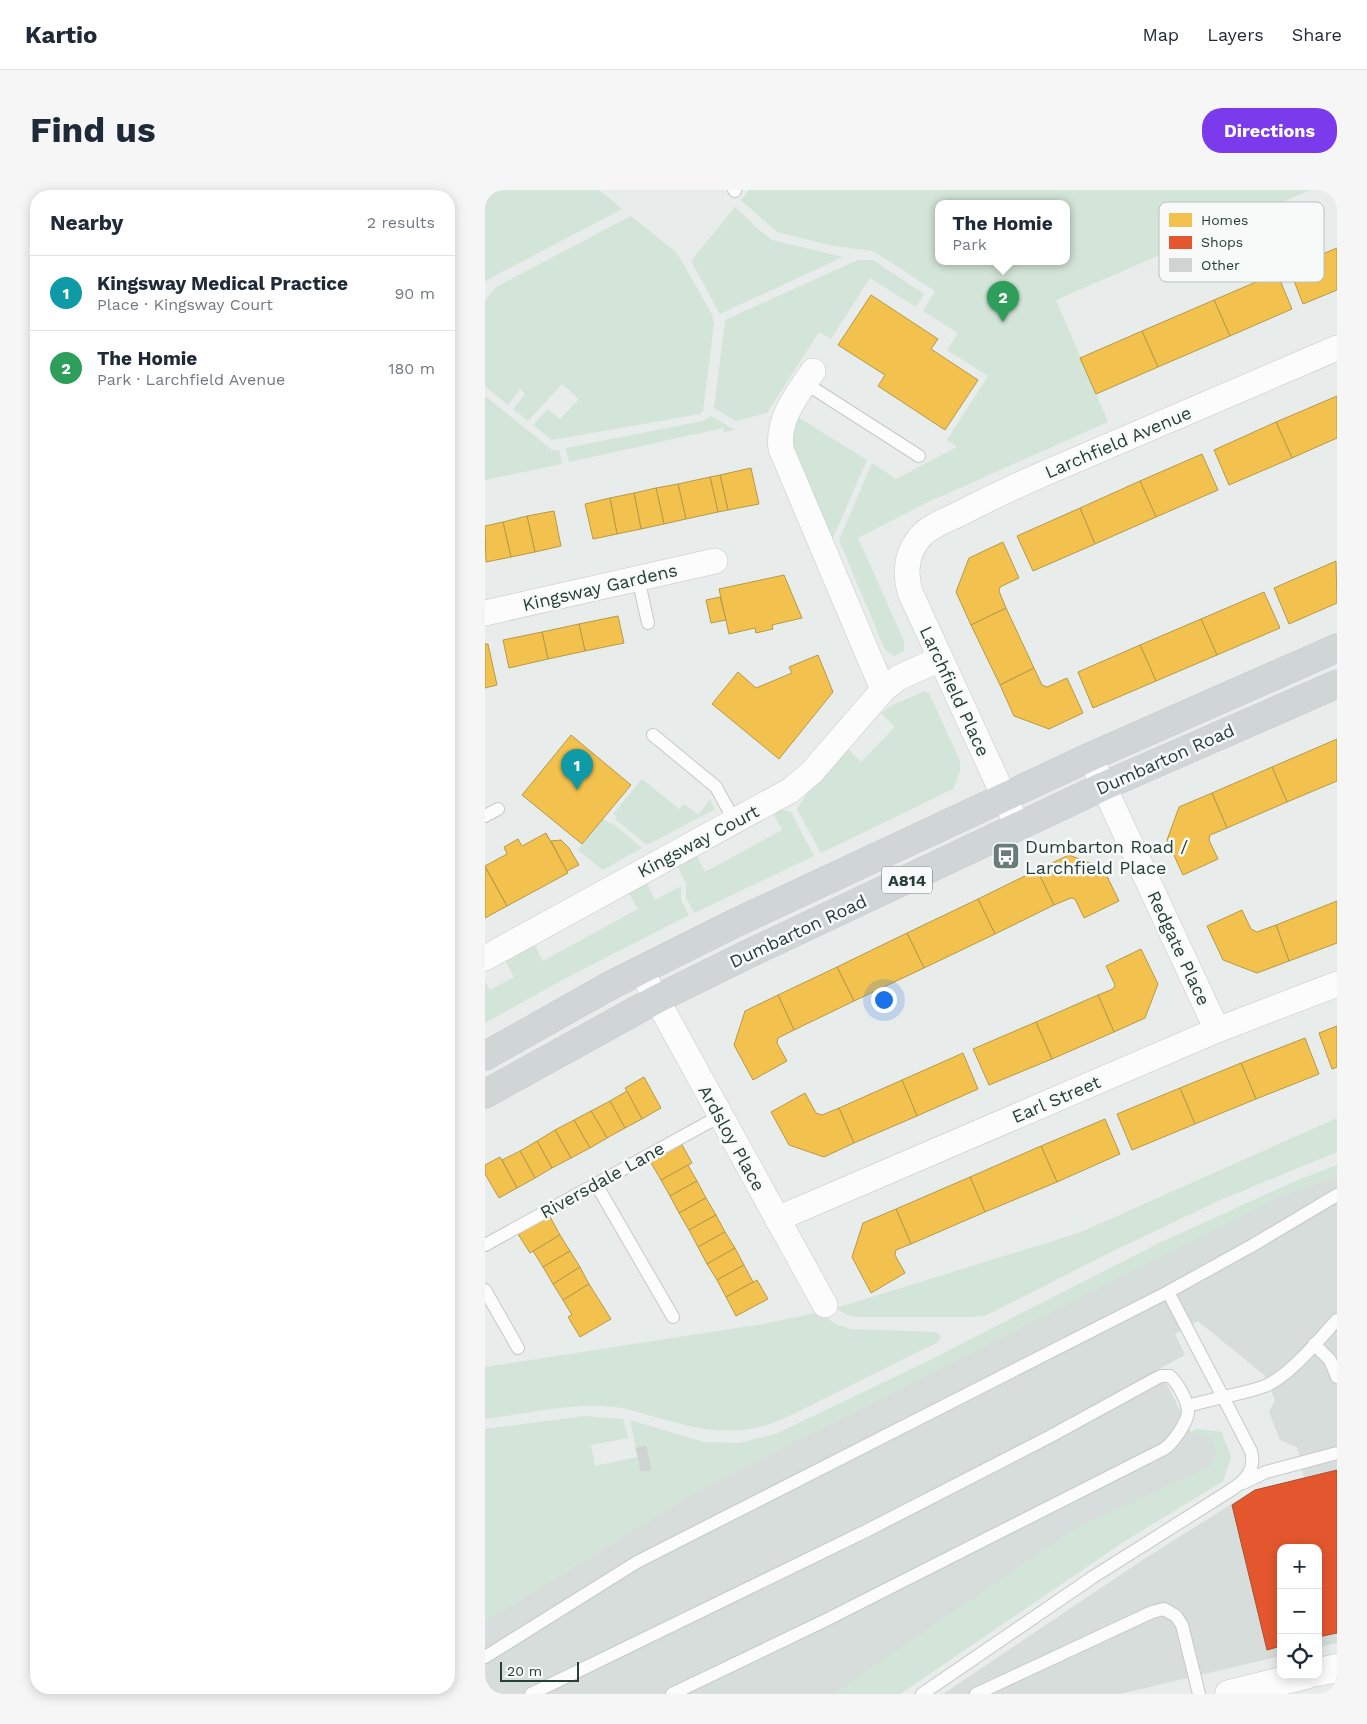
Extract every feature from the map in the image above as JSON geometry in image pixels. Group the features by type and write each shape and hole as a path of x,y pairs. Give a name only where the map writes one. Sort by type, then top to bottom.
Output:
{"main road":[{"name":"Dumbarton Road","path":"485,1056 640,969 1004,796 1337,648"},
{"name":"Dumbarton Road","path":"485,1094 657,1000 737,959 1103,786 1337,684"}],"street":[{"name":"Larchfield Avenue","path":"910,553 916,541 926,532 997,495 1337,348"},
{"path":"809,377 784,418 780,434 781,449 883,690"},
{"name":"Larchfield Place","path":"910,553 907,567 909,592 1018,827"},
{"name":"Kingsway Gardens","path":"485,613 715,561"},
{"name":"Kingsway Court","path":"485,958 786,794 811,772 883,690 899,678 940,659"},
{"name":"Redgate Place","path":"1090,757 1217,1030"},
{"name":"Ardsloy Place","path":"640,969 825,1305"},
{"name":"Earl Street","path":"777,1219 1217,1030 1337,984"},
{"path":"1322,1671 1337,1668"},
{"path":"1229,1694 1290,1679"}],"lane":[{"path":"809,377 919,456"},
{"path":"638,578 648,623"},
{"path":"653,735 715,788 735,822"},
{"path":"485,816 498,809"},
{"name":"Riversdale Lane","path":"485,1245 720,1116"},
{"path":"597,1184 673,1317"},
{"path":"485,1657 637,1562 1168,1292 1253,1245 1337,1194"},
{"path":"485,1290 519,1348"},
{"path":"1168,1292 1251,1451 1252,1468 1239,1485"},
{"path":"1187,1406 1260,1388 1275,1381 1293,1367 1334,1322 1337,1312"},
{"path":"1314,1344 1330,1360 1337,1376"},
{"path":"531,1694 868,1530 1049,1437 1161,1376 1170,1376 1177,1384 1187,1406 1186,1418 1173,1442 1164,1449 835,1616 671,1694"},
{"path":"922,1694 1093,1577 1239,1485 1266,1472 1337,1453"},
{"path":"976,1694 1152,1612 1164,1609 1176,1616 1182,1624 1199,1694"}],"shaded area":[{"path":"1337,1176 1337,1643 1322,1646 1322,1544 1277,1544 1277,1657 1120,1694 943,1694 1144,1559 1254,1490 1304,1478 1297,1447 1280,1440 1269,1412 1275,1400 1264,1375 1198,1321 1175,1334 1185,1355 1159,1369 1191,1432 1196,1429 1221,1432 1231,1457 1223,1481 1123,1542 900,1694 485,1694 485,1621 699,1490 1280,1196"}],"green space":[{"path":"485,190 599,190 622,209 485,281"},
{"path":"749,190 1310,190 1282,202 1159,202 1159,255 1056,300 1108,422 924,504 858,538 904,641 904,651 894,656 885,650 839,540 872,463 896,479 957,447 947,440 988,376 947,350 958,333 923,311 935,291 873,251 833,246 777,232 741,200"},
{"path":"735,207 772,240 843,257 720,314 691,261"},
{"path":"631,216 677,253 713,316 714,324 703,411 700,414 552,440 533,425 548,409 560,419 579,399 562,384 528,421 513,409 525,394 520,389 508,405 485,386 485,301 496,287"},
{"path":"858,260 873,260 924,294 916,307 870,278 831,339 819,332 767,413 736,421 714,408 725,322 727,319"},
{"path":"485,396 552,450 559,450 562,464 485,480"},
{"path":"793,414 867,460 832,540 792,448"},
{"path":"711,416 735,430 724,432 723,428 569,462 566,448 703,421"},
{"path":"925,691 929,693 960,761 960,771 953,789 821,853 797,809 810,788 847,748 861,762 895,727 881,713 893,705"},
{"path":"642,779 679,809 684,804 698,815 710,800 715,809 647,845 615,819 617,817 613,814"},
{"path":"779,809 791,812 814,856 694,913 686,898 686,883 677,865 696,855 705,872 782,830 773,813"},
{"path":"603,819 612,823 642,848 603,870 578,850"},
{"path":"646,882 655,900 681,886 681,900 689,915 564,979 485,1023 485,982 490,990 514,977 505,960 534,944 543,961 638,909 628,892"},
{"path":"1337,1118 1337,1152 1220,1200 1105,1255 987,1315 973,1317 859,1317 847,1315 836,1308 1079,1233"},
{"path":"1337,1165 1337,1176 1280,1196 699,1490 485,1621 485,1429 584,1416 623,1419 628,1438 591,1445 595,1466 638,1457 641,1471 651,1469 646,1446 636,1448 630,1420 704,1442 739,1443 776,1434 928,1361 1157,1244 1293,1182"},
{"path":"820,1312 835,1324 850,1329 935,1332 941,1337 937,1343 781,1420 751,1428 723,1430 695,1427 627,1409 599,1406 566,1407 485,1419 485,1367 763,1324"},
{"path":"1196,1429 1221,1432 1231,1457 1223,1481 1123,1542 900,1694 833,1694 1073,1530 1208,1467 1216,1454 1211,1439 1191,1432"}],"building: Homes":[{"path":"1337,248 1337,290 1303,304 1294,282 1324,282 1324,253"},
{"path":"1256,282 1281,282 1292,309 1230,336 1214,300"},
{"path":"871,295 938,339 931,349 978,380 945,430 878,386 885,375 838,345"},
{"path":"1214,300 1230,336 1158,367 1142,331"},
{"path":"1142,331 1158,367 1096,394 1080,358"},
{"path":"1337,396 1337,438 1292,458 1276,422"},
{"path":"1276,422 1292,458 1229,485 1214,450"},
{"path":"1202,454 1218,490 1156,517 1140,481"},
{"path":"751,468 759,504 728,510 720,475"},
{"path":"720,475 728,510 718,512 710,477"},
{"path":"710,477 718,512 686,519 678,484"},
{"path":"1140,481 1156,517 1095,544 1080,508"},
{"path":"678,484 686,519 664,524 656,488"},
{"path":"656,488 664,524 641,529 634,493"},
{"path":"634,493 641,529 617,534 610,498"},
{"path":"610,498 617,534 593,539 585,504"},
{"path":"1080,508 1095,544 1033,571 1017,536"},
{"path":"554,511 561,546 535,552 527,516"},
{"path":"527,516 535,552 511,557 503,522"},
{"path":"503,522 511,557 486,562 485,526"},
{"path":"1003,542 1019,578 1000,587 999,591 1006,608 971,625 956,592 969,558"},
{"path":"1336,561 1337,603 1289,624 1274,588"},
{"path":"784,575 802,618 772,625 773,629 756,633 755,628 729,634 719,589"},
{"path":"1264,592 1280,628 1217,655 1201,619"},
{"path":"720,597 726,620 711,623 706,600"},
{"path":"1006,608 1034,668 1000,685 971,625"},
{"path":"618,616 624,643 585,651 579,624"},
{"path":"1201,619 1217,655 1156,681 1140,645"},
{"path":"579,624 585,651 548,659 542,632"},
{"path":"542,632 548,659 509,668 503,640"},
{"path":"485,644 488,644 497,685 485,688"},
{"path":"1140,645 1156,681 1093,708 1078,672"},
{"path":"818,655 833,692 779,759 712,704 738,672 756,688 792,673 789,667"},
{"path":"1034,668 1042,685 1047,687 1067,678 1083,713 1049,729 1014,716 1000,685"},
{"path":"571,735 631,785 582,844 522,795"},
{"path":"1337,739 1337,781 1287,802 1272,767"},
{"path":"1272,767 1287,802 1227,828 1212,793"},
{"path":"1212,793 1227,828 1210,835 1209,840 1218,859 1183,875 1167,840 1179,807"},
{"path":"546,833 568,873 507,906 485,866 507,854 504,847 518,839 522,846"},
{"path":"561,840 569,848 579,865 567,871 551,841"},
{"path":"1069,855 1103,868 1119,901 1084,918 1075,899 1071,898 1054,905 1037,870"},
{"path":"485,867 507,906 485,918"},
{"path":"1037,870 1054,905 995,934 978,899"},
{"path":"978,899 995,934 924,968 907,933"},
{"path":"1337,901 1337,943 1289,961 1276,925"},
{"path":"1242,910 1251,929 1257,932 1276,925 1289,961 1257,973 1223,960 1207,926"},
{"path":"907,933 924,968 854,1001 837,967"},
{"path":"1141,949 1158,984 1145,1018 1114,1032 1098,995 1113,989 1115,985 1106,966"},
{"path":"837,967 854,1001 794,1030 778,995"},
{"path":"778,995 794,1030 778,1038 777,1043 787,1061 753,1080 734,1045 745,1011"},
{"path":"1098,995 1114,1032 1052,1059 1036,1022"},
{"path":"1036,1022 1052,1059 989,1085 973,1049"},
{"path":"1337,1026 1337,1067 1332,1069 1319,1033"},
{"path":"1305,1038 1319,1074 1256,1099 1241,1063"},
{"path":"963,1053 978,1089 917,1116 902,1080"},
{"path":"1241,1063 1256,1099 1195,1124 1180,1088"},
{"path":"644,1077 661,1108 642,1119 625,1088"},
{"path":"902,1080 917,1116 854,1143 839,1108"},
{"path":"1180,1088 1195,1124 1132,1150 1117,1114"},
{"path":"627,1091 642,1119 625,1128 610,1101"},
{"path":"805,1093 816,1113 822,1115 839,1108 854,1143 824,1157 789,1145 771,1112"},
{"path":"610,1101 625,1128 607,1138 591,1111"},
{"path":"591,1111 607,1138 590,1148 574,1120"},
{"path":"1105,1119 1120,1154 1057,1182 1041,1146"},
{"path":"574,1120 590,1148 571,1158 555,1130"},
{"path":"555,1130 571,1158 552,1168 537,1141"},
{"path":"537,1141 552,1168 535,1178 520,1151"},
{"path":"681,1143 692,1163 661,1180 650,1161"},
{"path":"1041,1146 1057,1182 985,1212 970,1177"},
{"path":"520,1151 535,1178 517,1188 502,1160"},
{"path":"500,1157 517,1188 499,1198 485,1174 485,1165"},
{"path":"688,1165 697,1181 670,1196 661,1180"},
{"path":"970,1177 985,1212 911,1244 896,1209"},
{"path":"697,1181 706,1198 679,1213 670,1196"},
{"path":"706,1198 716,1215 689,1230 679,1213"},
{"path":"896,1209 911,1244 896,1250 895,1255 905,1273 871,1293 852,1257 863,1223"},
{"path":"549,1215 560,1235 530,1253 518,1234"},
{"path":"716,1215 725,1232 698,1247 689,1230"},
{"path":"725,1232 735,1248 707,1264 698,1247"},
{"path":"560,1235 570,1251 543,1267 533,1251"},
{"path":"735,1248 744,1265 717,1280 707,1264"},
{"path":"570,1251 580,1267 553,1284 543,1267"},
{"path":"744,1265 753,1282 726,1297 717,1280"},
{"path":"580,1267 589,1284 563,1300 553,1284"},
{"path":"757,1280 768,1299 736,1316 726,1297"},
{"path":"589,1284 611,1319 580,1337 568,1317 572,1315 563,1300"}],"building: Shops":[{"path":"1337,1470 1337,1633 1322,1636 1322,1544 1277,1544 1277,1647 1267,1650 1232,1505 1255,1490"}],"building: Other":[{"path":"646,1446 651,1470 641,1471 636,1448"}],"place":[{"name":"The Homie","path":"1003,322"},
{"name":"Kingsway Medical Practice","path":"577,790"},
{"name":"Dumbarton Road / Larchfield Place","path":"1006,856"}]}
